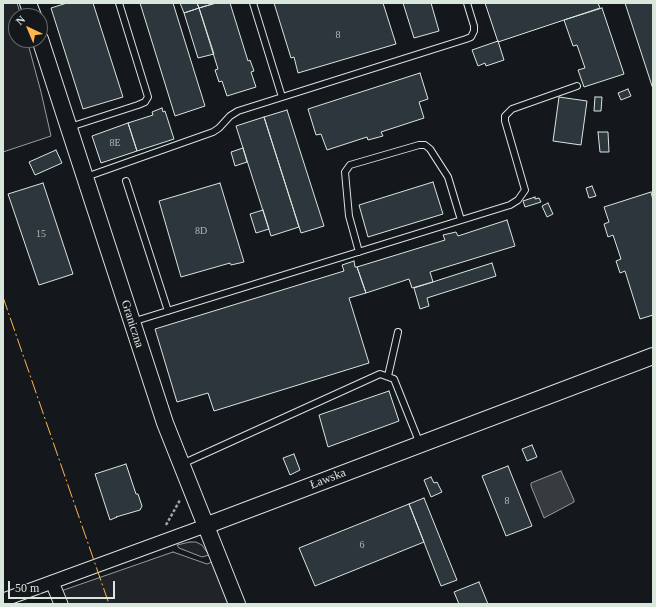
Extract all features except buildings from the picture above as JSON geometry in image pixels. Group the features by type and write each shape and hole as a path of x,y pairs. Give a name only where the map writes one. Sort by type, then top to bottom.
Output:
{"street":[{"name":"Graniczna","path":"43,48 131,323 165,423 237,604"},
{"name":"Ławska","path":"3,600 205,526 653,356"},
{"path":"52,582 61,604"}],"lane":[{"path":"68,127 138,105 145,102 148,97 119,3"},
{"path":"253,3 282,97"},
{"path":"84,178 213,132 230,116 238,111 466,40 474,31 474,26 467,3"},
{"path":"131,323 510,205 518,200 525,190 504,121 505,116 512,109 577,86"},
{"path":"359,252 348,209 345,172 350,166 419,144 430,148 448,177 461,220"},
{"path":"126,181 168,311"},
{"path":"388,376 398,332"},
{"path":"181,464 380,374 394,379 420,444"}],"path":[{"path":"171,538 166,525 181,498 192,493"}],"shaded area":[{"path":"3,3 17,3 19,8 8,8 8,48 29,48 51,136 3,152"},
{"path":"561,471 574,502 544,518 531,483"},
{"path":"196,542 202,545 209,555 202,557 179,548 177,545"},
{"path":"173,552 207,564 212,562 229,604 67,604 61,591"}],"power":[{"path":"3,297 109,604"}]}
